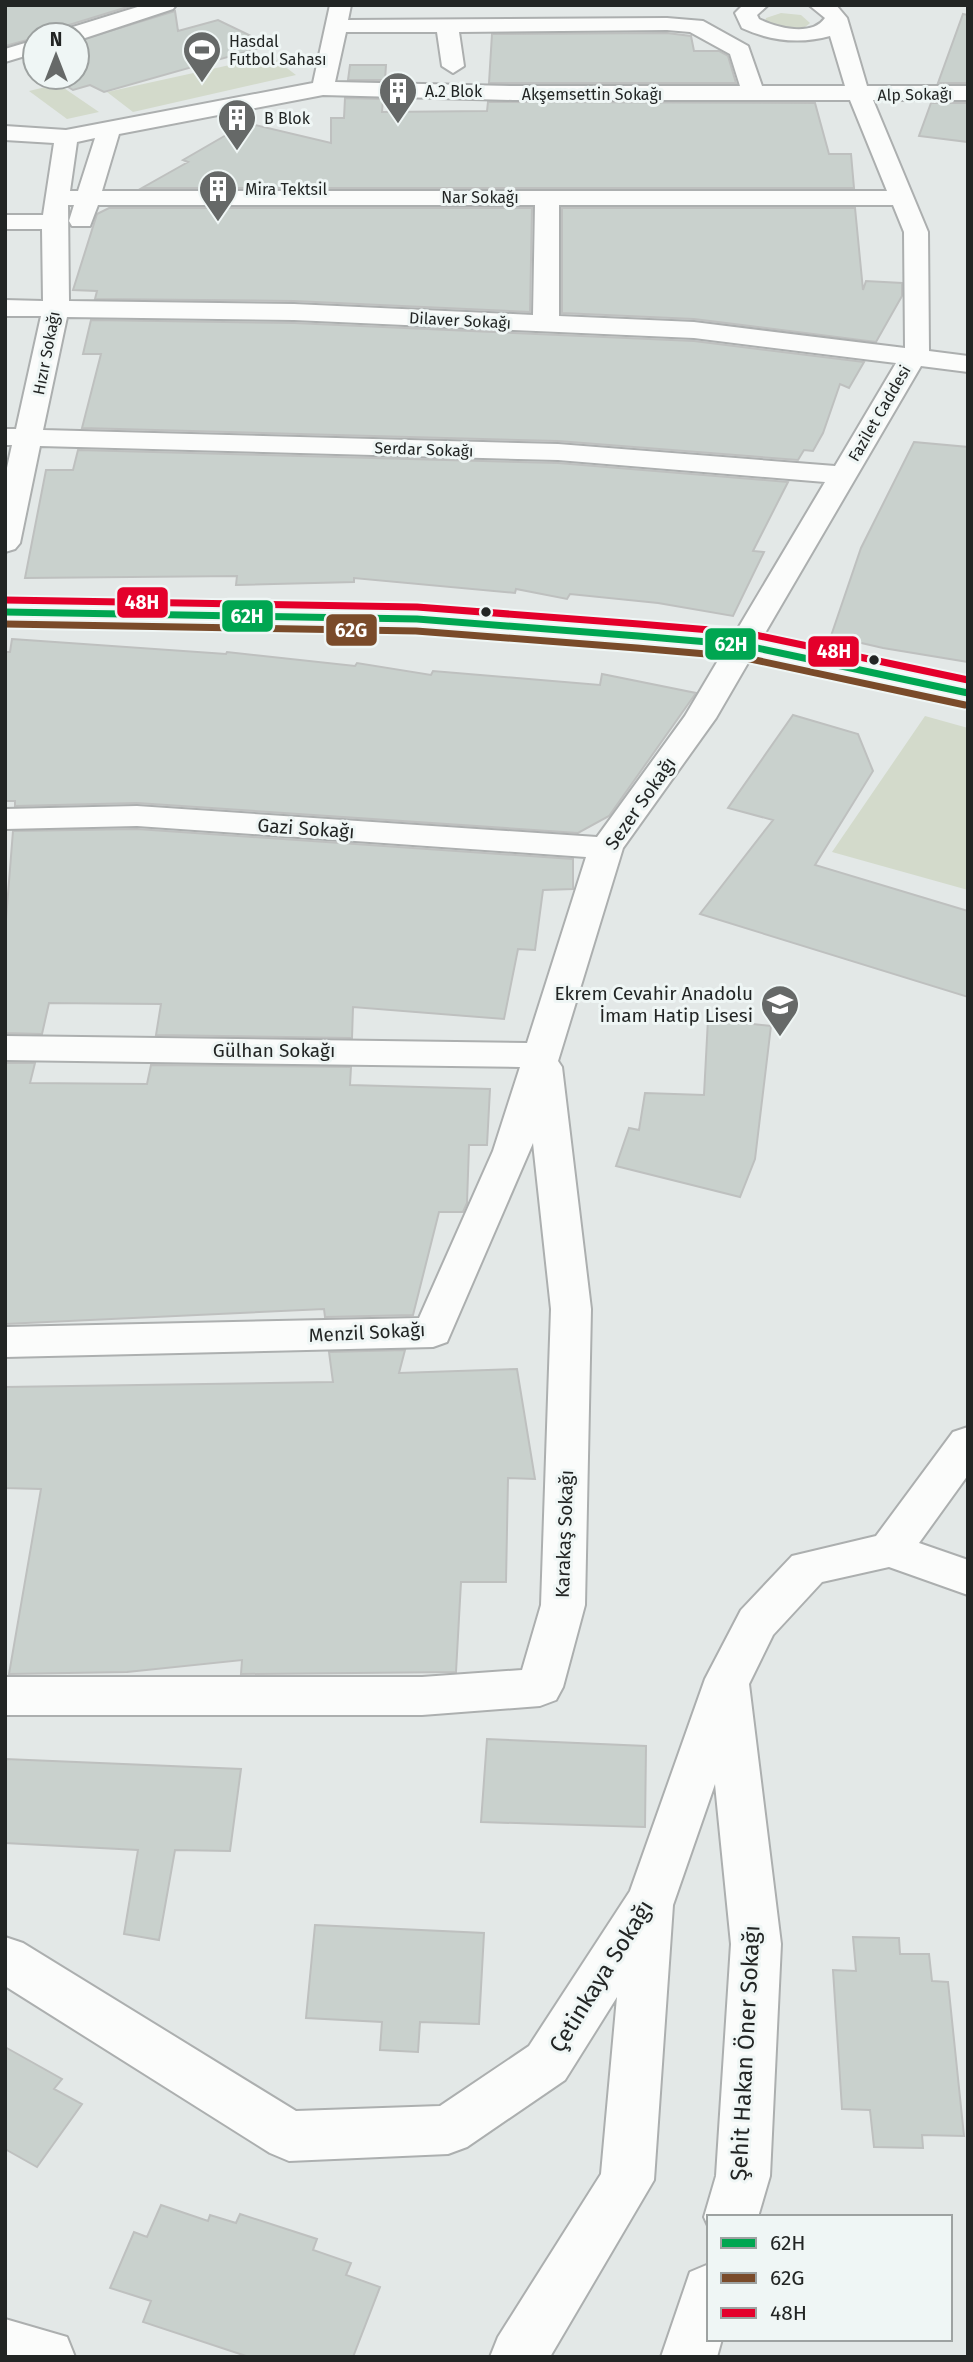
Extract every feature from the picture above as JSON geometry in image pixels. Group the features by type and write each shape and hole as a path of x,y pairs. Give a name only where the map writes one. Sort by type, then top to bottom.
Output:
{"street":[{"path":"91,29 166,5"},
{"path":"663,5 759,20 809,34 830,28 830,10"},
{"name":"Fazilet Caddesi","path":"743,645 918,348 916,232 858,89 830,10"},
{"path":"323,88 339,16 447,23 695,26 740,51 754,94"},
{"path":"759,20 858,89"},
{"path":"447,23 453,66"},
{"name":"Akşemsettin Sokağı","path":"66,137 323,88 754,94 858,89"},
{"name":"Alp Sokağı","path":"858,89 968,93"},
{"path":"55,307 109,129"},
{"path":"5,133 66,137"},
{"name":"Hızır Sokağı","path":"5,543 17,438 55,307 55,210 66,137"},
{"path":"546,324 547,197"},
{"name":"Nar Sokağı","path":"5,222 55,210 88,198 902,198"},
{"name":"Dilaver Sokağı","path":"5,308 294,312 694,330 968,364"},
{"name":"Serdar Sokağı","path":"17,438 558,452 843,475"},
{"path":"5,612 417,619 743,645 968,693"},
{"name":"Sezer Sokağı","path":"542,1055 606,848 700,718 743,645"},
{"name":"Gazi Sokağı","path":"5,819 137,816 606,848"},
{"name":"Gülhan Sokağı","path":"5,1048 542,1055"},
{"name":"Menzil Sokağı","path":"5,1342 433,1332 512,1151 542,1055"},
{"name":"Karakaş Sokağı","path":"5,1696 422,1696 540,1687 563,1605 571,1308 542,1055"},
{"path":"968,1443 890,1550 968,1578"},
{"name":"Çetinkaya Sokağı","path":"5,1959 289,2136 447,2130 547,2063 651,1900 728,1679 757,1623 808,1568 890,1550"},
{"name":"Şehit Hakan Öner Sokağı","path":"728,1679 756,1944 743,2176 732,2215"},
{"path":"518,2357 627,2180 651,1900"},
{"path":"689,2357 707,2298"},
{"path":"5,2346 47,2357"}],"green space":[{"path":"781,13 801,15 810,23 794,30 765,22 766,18"},
{"name":"Hasdal Futbol Sahası","path":"271,56 296,75 133,112 107,92"},
{"path":"29,91 68,91 99,112 67,119"},
{"path":"925,716 968,728 968,890 832,852"}],"building":[{"path":"5,5 134,5 82,21 21,21 21,42 5,46"},
{"path":"175,11 178,31 218,20 270,45 104,92 91,86 91,37"},
{"path":"963,14 968,15 968,83 938,83"},
{"path":"667,33 691,36 694,51 719,51 728,56 736,83 489,83 492,34"},
{"path":"350,65 386,65 385,80 348,80"},
{"path":"345,98 383,99 382,112 487,111 488,102 815,103 829,154 851,154 854,188 142,188 188,162 183,160 247,123 331,143 331,118 344,118"},
{"path":"931,103 968,103 968,142 919,136"},
{"path":"109,208 532,208 530,312 294,301 95,299 97,291 73,290 97,214"},
{"path":"562,208 855,208 863,290 866,281 902,283 902,296 876,342 694,319 562,313"},
{"path":"91,320 294,323 694,341 864,362 849,388 840,384 823,433 813,451 804,450 798,460 558,441 82,428 101,354 83,354"},
{"path":"914,442 968,447 968,662 831,636 861,548"},
{"path":"78,450 558,463 788,482 753,551 764,552 733,616 658,603 570,594 567,599 516,589 515,593 354,578 354,582 236,585 237,576 25,578 46,470 73,470"},
{"path":"12,639 227,652 355,666 357,663 431,675 433,671 600,685 602,674 696,693 609,816 578,833 137,803 15,806 15,801 5,801 5,652 10,652"},
{"path":"793,715 858,734 873,771 815,865 968,911 968,997 700,914 773,820 728,808"},
{"path":"137,829 573,859 573,889 543,890 535,950 518,949 504,1019 353,1007 352,1038 156,1035 161,1004 49,1003 42,1034 5,1033 5,932 13,831"},
{"path":"708,1019 771,1026 755,1159 740,1197 616,1166 629,1128 639,1130 645,1093 704,1095"},
{"path":"5,1063 35,1063 30,1083 147,1084 151,1065 351,1067 350,1085 490,1089 487,1145 469,1145 467,1203 463,1212 439,1212 413,1315 325,1317 324,1309 5,1324"},
{"path":"405,1350 399,1373 517,1369 535,1479 508,1478 506,1582 461,1582 456,1672 241,1674 242,1660 127,1672 9,1674 41,1489 5,1488 5,1387 333,1382 329,1352"},
{"path":"487,1739 646,1746 645,1827 481,1822"},
{"path":"5,1759 241,1769 230,1851 175,1850 159,1940 124,1934 138,1850 5,1843"},
{"path":"315,1925 484,1933 479,2024 420,2022 418,2052 380,2050 382,2022 306,2018"},
{"path":"853,1937 899,1938 900,1954 929,1954 932,1981 948,1982 964,2136 922,2135 923,2148 874,2147 870,2110 842,2109 833,1970 856,1971"},
{"path":"5,2047 62,2079 54,2089 82,2104 37,2167 5,2149"},
{"path":"161,2205 208,2221 210,2215 236,2223 240,2214 317,2239 313,2250 351,2263 346,2275 380,2287 353,2357 249,2357 143,2322 151,2301 110,2288 134,2232 147,2237"}],"transit line":[{"name":"48H","path":"5,600 417,607 639,624 746,633 968,680"},
{"name":"62H","path":"5,612 417,619 638,636 743,645 968,693"},
{"name":"62G","path":"5,624 416,631 637,648 741,657 965,705"}],"place":[{"name":"Hasdal Futbol Sahası","path":"202,84"},
{"name":"A.2 Blok","path":"398,125"},
{"name":"B Blok","path":"237,152"},
{"name":"Mira Tektsil","path":"218,223"},
{"name":"Ekrem Cevahir Anadolu İmam Hatip Lisesi","path":"780,1038"}]}
